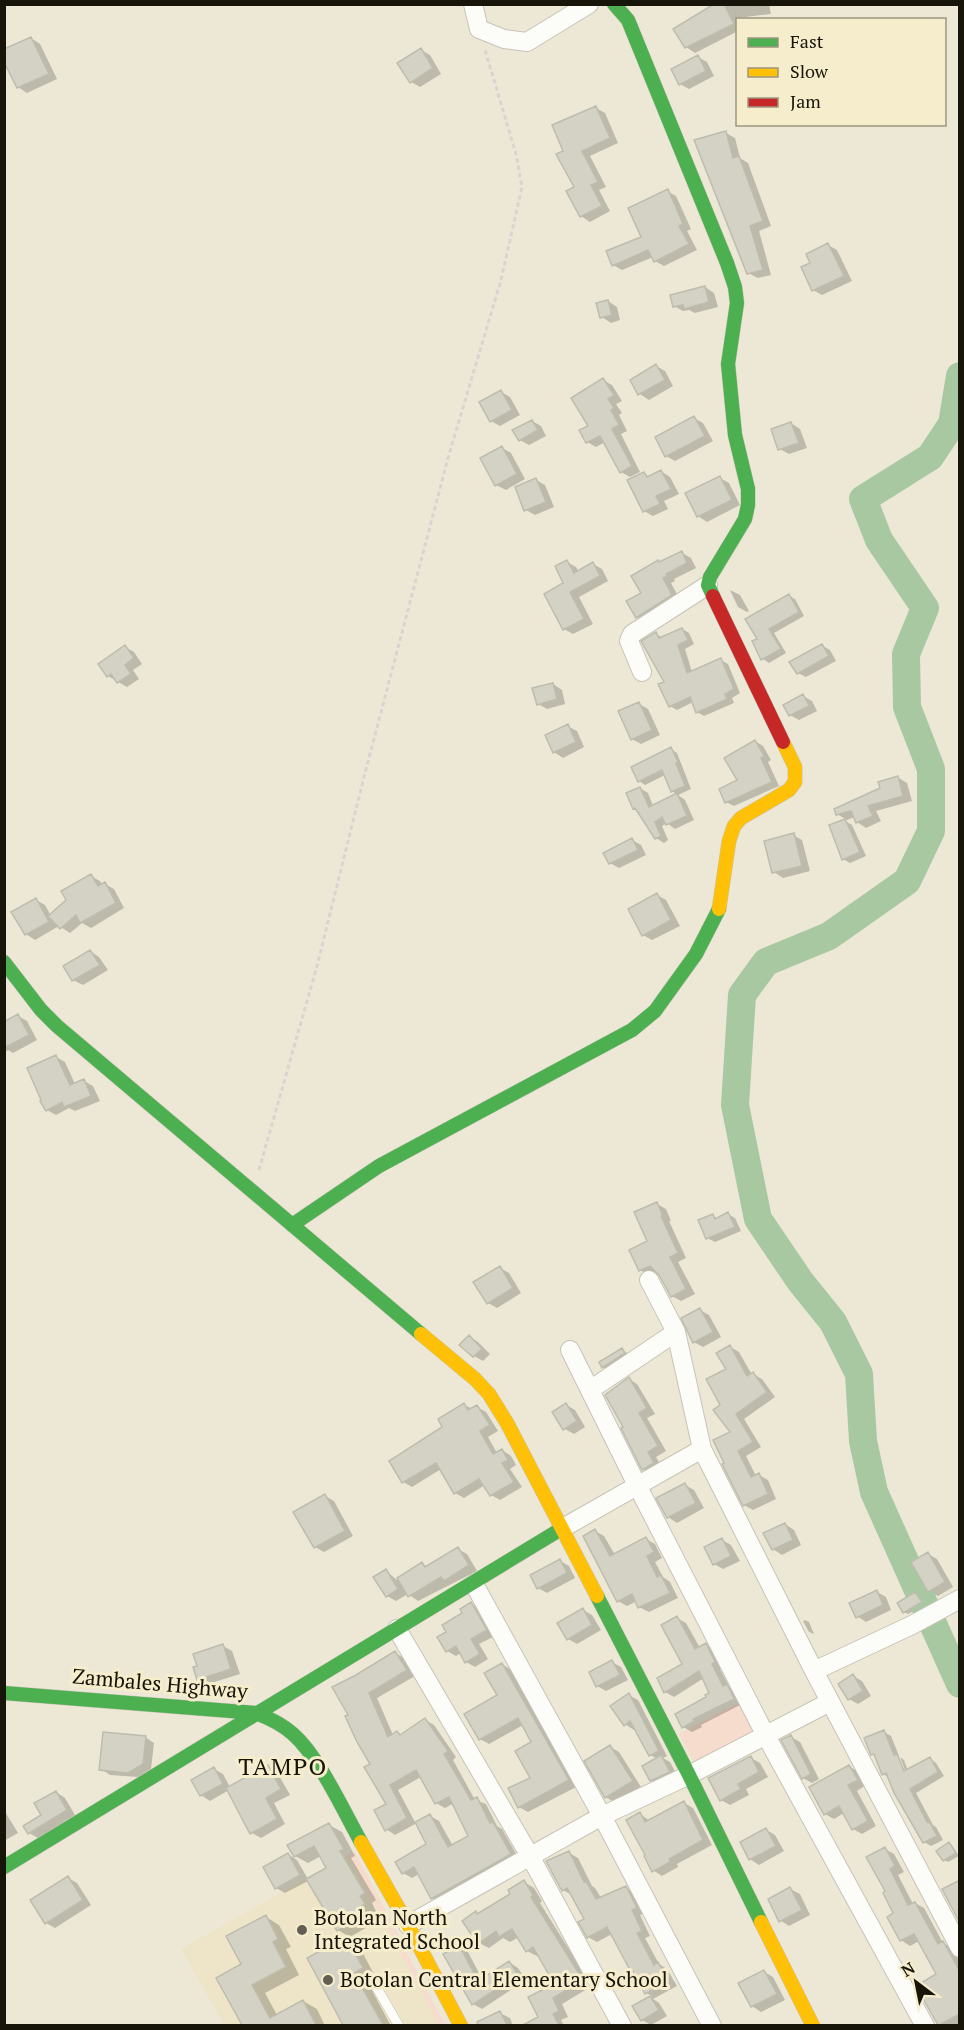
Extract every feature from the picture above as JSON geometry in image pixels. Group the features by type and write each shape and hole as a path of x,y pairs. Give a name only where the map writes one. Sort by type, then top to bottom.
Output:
{"street":[{"path":"473,4 479,30 504,39 527,42 589,4"},
{"path":"292,1225 379,1166 632,1030 655,1011 696,954 719,911 729,841 734,826 741,818 789,789 795,784 797,777 795,767 708,585 710,577 745,519 748,505 748,489 735,435 728,364 737,303 735,287 728,263 628,20 614,4"},
{"path":"642,672 629,641 632,634 708,585"},
{"path":"4,962 41,1010 57,1026 475,1378 489,1394 507,1423 689,1774 813,2025"},
{"path":"649,1280 676,1332 702,1449 830,1702 960,1948"},
{"path":"590,1390 676,1332"},
{"path":"570,1350 765,1734 925,2025"},
{"path":"4,1867 256,1713 474,1584 561,1529 702,1449"},
{"path":"474,1584 602,1816 712,2025"},
{"path":"814,1671 912,1625 952,1603"},
{"path":"398,1629 530,1856 622,2025"},
{"name":"Zambales Highway","path":"4,1693 256,1713 273,1719 293,1731 307,1747 408,1925 460,2025"},
{"path":"408,1925 602,1816 830,1702"}],"lane":[{"path":"370,1976 399,2025"}],"path":[{"path":"253,1192 317,966 448,458 501,280 522,187 516,154 479,30"}],"shaded area":[{"path":"743,1701 759,1732 695,1764 679,1734"},
{"path":"355,1852 445,2025 439,2025 348,1855"},
{"name":"Botolan North Integrated School","path":"348,1855 439,2025 224,2025 181,1949"}],"building":[{"path":"714,4 724,4 734,24 685,48 673,29"},
{"path":"31,37 49,74 17,88 4,62 4,49"},
{"path":"421,48 433,68 410,83 397,63"},
{"path":"698,55 706,71 679,85 671,69"},
{"path":"596,106 610,138 582,151 598,182 591,185 602,206 580,217 566,191 574,187 556,154 563,151 552,125"},
{"path":"726,131 733,158 739,156 763,221 750,226 763,270 747,274 694,140"},
{"path":"668,189 683,224 679,226 689,244 654,262 648,250 612,266 606,251 641,237 628,208"},
{"path":"828,243 844,276 812,291 801,267 810,263 806,254"},
{"path":"705,286 709,302 684,309 683,305 673,307 670,295"},
{"path":"608,300 612,315 600,318 596,303"},
{"path":"656,364 665,380 638,395 630,380"},
{"path":"603,378 614,395 608,399 614,408 611,410 619,425 612,429 632,466 620,473 600,436 586,443 579,430 588,426 571,398"},
{"path":"501,390 512,410 490,422 479,402"},
{"path":"694,416 705,436 665,457 655,437"},
{"path":"532,420 538,430 519,441 512,430"},
{"path":"791,422 799,443 778,450 771,429"},
{"path":"502,446 517,474 495,486 480,458"},
{"path":"661,470 671,489 656,496 660,504 643,512 627,480 644,472 647,477"},
{"path":"720,476 732,500 697,517 685,493"},
{"path":"536,478 546,502 524,511 515,487"},
{"path":"682,551 687,563 666,574 667,576 663,578 672,595 636,618 626,601 641,593 631,576 658,560 659,562"},
{"path":"567,560 574,573 593,562 600,576 570,592 584,619 563,630 544,594 563,583 555,566"},
{"path":"789,594 799,612 769,629 781,649 761,660 752,641 757,639 745,619"},
{"path":"682,628 688,640 678,645 687,673 721,658 734,689 725,694 727,699 696,713 690,697 669,707 658,684 664,682 641,641 656,632 659,638"},
{"path":"822,644 829,656 797,674 789,662"},
{"path":"125,645 134,658 125,665 131,674 117,683 111,674 107,677 98,664"},
{"path":"553,683 557,699 537,705 532,688"},
{"path":"803,694 809,706 789,716 783,705"},
{"path":"639,702 652,730 631,740 618,711"},
{"path":"568,724 576,742 553,753 545,735"},
{"path":"755,740 764,756 761,758 772,782 725,803 719,789 737,780 724,758"},
{"path":"671,747 685,786 671,792 662,770 638,782 631,767"},
{"path":"898,776 903,796 868,806 873,816 856,823 851,811 836,815 834,809 880,788 878,782"},
{"path":"640,787 649,807 677,793 687,816 666,825 662,817 655,822 661,836 655,839 635,808 633,809 626,793"},
{"path":"845,819 860,852 842,860 829,825"},
{"path":"794,833 802,866 772,873 764,841"},
{"path":"632,838 638,850 609,864 603,853"},
{"path":"91,874 98,886 105,882 116,903 80,923 76,915 60,929 48,916 66,900 61,891"},
{"path":"657,893 671,920 642,936 628,909"},
{"path":"36,898 49,922 25,935 11,912"},
{"path":"90,950 100,965 72,981 63,966"},
{"path":"18,1014 29,1035 4,1048 4,1022"},
{"path":"56,1055 70,1085 84,1079 91,1096 64,1107 62,1102 46,1111 27,1068"},
{"path":"657,1202 678,1253 670,1257 686,1289 671,1297 659,1275 650,1266 639,1271 629,1250 647,1241 634,1212"},
{"path":"728,1212 735,1227 706,1239 698,1220 713,1214 715,1219"},
{"path":"500,1266 513,1288 487,1304 473,1282"},
{"path":"700,1308 713,1332 693,1343 681,1318"},
{"path":"469,1335 482,1349 473,1357 459,1345"},
{"path":"730,1345 747,1376 753,1372 767,1392 736,1414 753,1442 738,1451 751,1477 759,1473 768,1494 743,1506 713,1440 730,1432 713,1410 720,1405 706,1379 726,1369 716,1353"},
{"path":"622,1348 625,1353 602,1368 599,1362"},
{"path":"629,1377 647,1408 639,1413 658,1446 648,1452 654,1463 642,1470 621,1428 623,1427 605,1395"},
{"path":"464,1403 468,1410 477,1405 490,1425 480,1431 493,1454 502,1449 508,1460 502,1463 514,1482 490,1496 479,1479 454,1494 436,1463 402,1483 389,1461 442,1427 438,1419"},
{"path":"566,1403 577,1421 563,1430 552,1412"},
{"path":"685,1483 696,1503 667,1518 656,1498"},
{"path":"325,1494 345,1531 314,1548 293,1512"},
{"path":"785,1523 793,1540 772,1550 763,1533"},
{"path":"595,1529 610,1556 646,1537 654,1552 647,1556 657,1577 661,1575 670,1593 638,1608 632,1594 617,1602 583,1536"},
{"path":"722,1538 731,1556 713,1565 704,1547"},
{"path":"458,1547 469,1565 444,1581 441,1577 408,1597 397,1578 422,1562 425,1567"},
{"path":"928,1552 945,1582 928,1592 911,1562"},
{"path":"560,1559 567,1573 537,1589 530,1575"},
{"path":"386,1569 398,1589 386,1597 373,1577"},
{"path":"877,1590 883,1605 856,1618 849,1603"},
{"path":"915,1592 922,1602 903,1613 897,1603"},
{"path":"471,1602 487,1630 471,1639 480,1654 465,1663 456,1646 446,1652 437,1637 446,1632 442,1625 462,1613 460,1609"},
{"path":"583,1608 592,1625 567,1640 557,1623"},
{"path":"677,1616 695,1649 706,1643 715,1662 712,1664 723,1686 727,1684 734,1699 693,1719 694,1721 682,1728 675,1714 706,1697 705,1695 709,1693 699,1671 664,1693 657,1678 682,1664 661,1625"},
{"path":"223,1644 231,1669 197,1680 193,1667 197,1666 193,1654"},
{"path":"395,1651 407,1670 369,1693 388,1737 397,1731 400,1735 425,1718 448,1751 444,1754 471,1800 477,1797 490,1823 493,1822 511,1854 431,1899 414,1867 402,1874 395,1862 426,1844 415,1822 430,1814 448,1847 468,1836 449,1797 435,1804 416,1770 390,1785 407,1818 385,1831 374,1810 386,1804 364,1767 370,1764 345,1716 348,1715 332,1687"},
{"path":"612,1660 620,1675 596,1687 589,1672"},
{"path":"502,1663 569,1780 518,1808 508,1788 530,1778 515,1751 531,1742 518,1718 479,1740 464,1714 497,1695 484,1673"},
{"path":"853,1674 863,1691 848,1700 838,1684"},
{"path":"629,1693 659,1751 649,1756 630,1721 624,1726 610,1706"},
{"path":"884,1730 894,1755 897,1754 904,1771 930,1757 938,1772 910,1789 937,1836 923,1843 894,1793 886,1773 882,1775 874,1754 871,1755 864,1738"},
{"path":"103,1732 146,1736 143,1764 128,1773 99,1770"},
{"path":"791,1735 811,1774 802,1779 781,1740"},
{"path":"610,1745 633,1781 605,1798 584,1761"},
{"path":"661,1755 670,1772 650,1781 642,1766"},
{"path":"751,1756 759,1772 738,1784 741,1789 720,1801 708,1778"},
{"path":"268,1765 281,1789 266,1798 277,1819 250,1834 226,1788"},
{"path":"849,1765 858,1780 848,1785 868,1821 852,1830 839,1806 824,1815 809,1787"},
{"path":"214,1767 223,1784 200,1796 191,1780"},
{"path":"56,1791 67,1810 28,1834 23,1826 41,1815 34,1803"},
{"path":"684,1801 703,1840 669,1859 670,1862 652,1872 626,1820 640,1812 645,1822"},
{"path":"329,1823 344,1849 340,1851 365,1893 360,1896 365,1904 360,1907 364,1915 337,1931 306,1879 326,1868 314,1846 294,1857 287,1845"},
{"path":"766,1828 776,1846 749,1860 740,1842"},
{"path":"949,1842 956,1853 943,1861 936,1851"},
{"path":"885,1847 895,1866 890,1869 908,1905 915,1902 938,1944 943,1941 960,1972 960,2014 939,2025 916,1986 936,1974 914,1934 900,1941 887,1917 893,1913 883,1893 885,1891 866,1857"},
{"path":"569,1851 584,1882 586,1881 596,1899 626,1886 637,1908 632,1910 642,1931 637,1933 654,1965 658,1962 668,1981 645,1994 607,1927 587,1938 578,1922 584,1919 567,1888 562,1891 546,1861"},
{"path":"288,1853 300,1875 275,1889 263,1867"},
{"path":"68,1876 83,1900 45,1924 30,1900"},
{"path":"524,1880 533,1895 531,1897 583,1980 553,1998 559,2011 553,2014 559,2025 523,2025 538,2017 528,1997 554,1984 533,1947 526,1952 512,1929 499,1937 496,1931 478,1944 462,1921 476,1911 477,1914 510,1894 508,1890"},
{"path":"960,1880 960,1923 942,1889"},
{"path":"790,1887 802,1910 779,1922 768,1899"},
{"path":"266,1915 278,1939 273,1942 286,1967 252,1985 270,2018 303,2000 316,2025 242,2025 216,1978 241,1964 226,1936"},
{"name":"Botolan Central Elementary School","path":"346,1937 363,1968 354,1973 383,2025 343,2025 307,1958"},
{"path":"459,1945 475,1975 483,1971 486,1976 509,1961 518,1975 472,2005 443,1954"},
{"path":"764,1970 777,1994 751,2007 738,1983"},
{"path":"650,1996 659,2010 641,2021 632,2006"},
{"path":"500,2011 507,2025 478,2025 477,2022"}],"waterway":[{"path":"960,376 952,424 930,457 863,499 879,540 925,608 906,654 907,707 931,769 931,831 907,881 829,936 766,962 742,995 735,1105 758,1219 800,1281 833,1322 859,1374 863,1441 874,1492 960,1684"}],"traffic: fast":[{"path":"614,4 628,20 735,287 737,303 728,364 735,435 748,489 748,505 745,519 710,577 708,585 713,596"},
{"path":"292,1225 379,1166 632,1030 655,1011 696,954 719,909"},
{"path":"4,962 41,1010 57,1026 421,1334"},
{"path":"4,1867 561,1529"},
{"path":"597,1596 761,1922"},
{"path":"4,1693 261,1715 284,1727 303,1744 330,1785 361,1842"}],"traffic: slow":[{"path":"719,909 729,841 734,826 741,818 789,790 795,782 795,767 783,742"},
{"path":"421,1334 475,1379 489,1394 507,1423 597,1596"},
{"path":"361,1842 461,2026"},
{"path":"761,1922 813,2026"}],"traffic: jam":[{"path":"713,596 783,742"}],"place":[{"name":"Botolan North Integrated School","path":"302,1930"},
{"name":"Botolan Central Elementary School","path":"328,1980"}],"district":[{"name":"TAMPO","path":"283,1767"}]}
